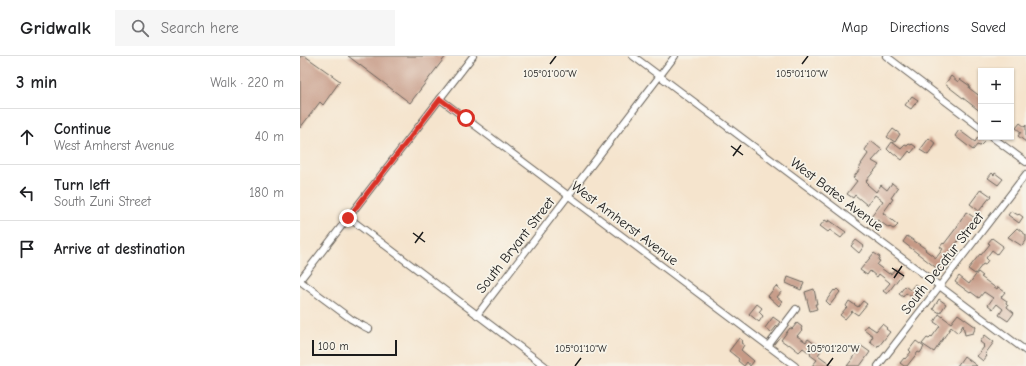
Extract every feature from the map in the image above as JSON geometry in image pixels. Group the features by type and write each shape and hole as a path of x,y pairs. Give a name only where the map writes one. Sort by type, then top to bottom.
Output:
{"street":[{"path":"369,329 351,319 301,278 473,56"},
{"name":"West Bates Avenue","path":"633,56 1026,351"},
{"name":"South Bryant Street","path":"477,315 675,56"},
{"path":"886,56 978,126"},
{"name":"West Amherst Avenue","path":"440,99 795,366"},
{"path":"996,140 1026,162"},
{"name":"South Decatur Street","path":"878,366 1026,174"},
{"path":"348,218 545,366"},
{"path":"768,346 796,309"}],"building":[{"path":"300,56 305,56 340,81 323,105 320,102 300,128"},
{"path":"348,56 446,56 410,103"},
{"path":"951,76 958,82 960,79 970,86 969,88 978,95 978,110 945,84"},
{"path":"912,96 918,100 911,109 905,105"},
{"path":"1020,123 1025,127 1026,125 1026,142 1018,136 1021,132 1016,128"},
{"path":"893,129 900,134 895,142 887,137"},
{"path":"959,130 975,142 978,137 978,140 984,142 980,146 977,145 973,150 955,136"},
{"path":"929,138 936,144 928,155 920,150"},
{"path":"871,141 882,150 872,161 879,165 866,181 868,183 867,184 876,192 881,185 887,190 892,183 898,188 891,198 893,199 883,213 898,225 893,229 871,217 883,201 875,195 867,205 855,195 853,198 847,194 857,181 853,178 868,154 865,150"},
{"path":"892,142 901,149 905,145 907,146 909,144 916,147 911,153 909,151 902,160 887,149"},
{"path":"992,173 994,175 995,173 1003,179 998,185 988,178"},
{"path":"981,189 991,196 979,211 970,204"},
{"path":"1011,211 1023,217 1019,223 1008,215"},
{"path":"966,212 975,218 943,261 943,264 939,270 903,242 907,236 936,258 943,249 940,247 957,227"},
{"path":"825,220 828,222 829,220 846,232 841,238 830,230 828,232 820,226"},
{"path":"1017,228 1026,235 1026,241 1022,246 1008,237"},
{"path":"992,238 1003,246 997,254 992,250 986,258 988,260 985,265 983,264 975,274 968,269 990,244 988,243"},
{"path":"856,240 864,246 859,253 851,246"},
{"path":"874,253 880,257 878,260 880,261 877,265 889,274 891,274 895,269 902,274 887,294 883,291 890,283 889,282 879,274 877,277 870,271 867,275 860,270"},
{"path":"978,272 983,276 981,277 997,289 998,287 1005,292 1001,297 1007,301 1007,307 1014,313 1008,321 999,315 1003,309 997,304 993,309 988,305 993,298 984,292 979,298 955,282 959,276 969,284"},
{"path":"788,277 804,283 801,290 786,283"},
{"path":"915,284 922,290 915,299 906,293 903,297 899,294 905,286 910,290"},
{"path":"776,286 782,291 777,297 782,301 779,306 768,296"},
{"path":"814,289 817,304 815,304 817,309 810,311 805,292"},
{"path":"837,289 840,292 830,305 826,301 834,290 835,291"},
{"path":"939,299 946,304 940,313 933,309"},
{"path":"849,301 858,307 863,301 867,304 858,315 852,311 845,319 840,315 847,307 846,306"},
{"path":"757,304 762,308 759,312 763,316 759,322 749,314"},
{"path":"939,314 951,323 958,314 976,327 973,333 965,335 963,325 958,333 951,327 934,352 922,344 927,338 929,339 932,337 940,326 934,322"},
{"path":"773,317 780,322 771,333 765,328"},
{"path":"797,323 802,327 802,330 797,336 806,342 808,339 822,349 818,355 833,366 812,366 817,360 810,355 811,354 803,348 799,352 781,340 790,328 792,329"},
{"path":"882,324 890,332 877,347 870,341 873,336 864,329 867,325 876,331"},
{"path":"985,335 994,342 985,354 987,356 983,361 977,356 984,347 984,345 980,342"},
{"path":"739,338 743,341 741,343 744,345 741,350 754,361 750,366 747,362 744,366 738,361 739,359 729,351"},
{"path":"916,341 924,347 907,366 904,366 900,363 911,352 909,350"},
{"path":"860,345 870,352 860,366 847,366 858,352 856,350"},
{"path":"964,356 977,366 957,366"}],"route":[{"path":"348,218 440,99 466,118"}]}
